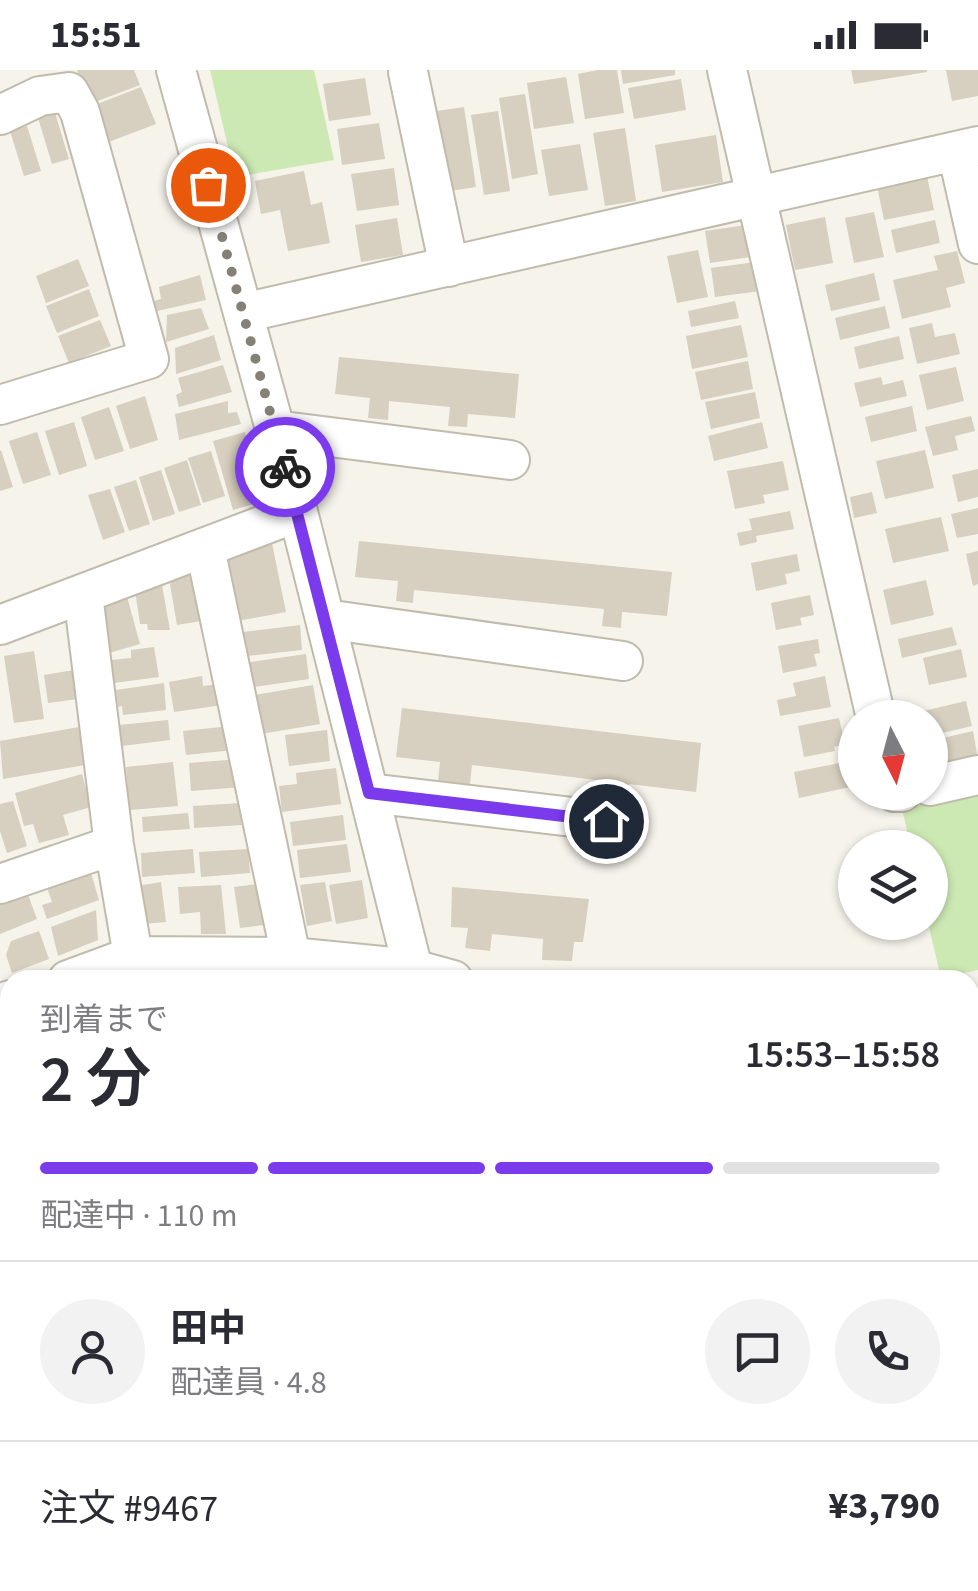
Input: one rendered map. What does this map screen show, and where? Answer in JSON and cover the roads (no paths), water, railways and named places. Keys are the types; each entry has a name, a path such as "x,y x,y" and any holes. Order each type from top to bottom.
{"street":[{"path":"176,70 298,512 413,969"},
{"path":"727,70 872,700"},
{"path":"408,72 449,267"},
{"path":"0,115 65,81 80,112 149,359 0,405"},
{"path":"243,313 968,149 978,244"},
{"path":"275,430 510,460"},
{"path":"0,625 298,512"},
{"path":"205,548 291,957"},
{"path":"83,594 114,844 133,956"},
{"path":"325,620 623,661"},
{"path":"948,782 978,775"},
{"path":"369,793 606,821"},
{"path":"0,884 114,844"},
{"path":"98,970 133,956 291,957 417,970"}]}
